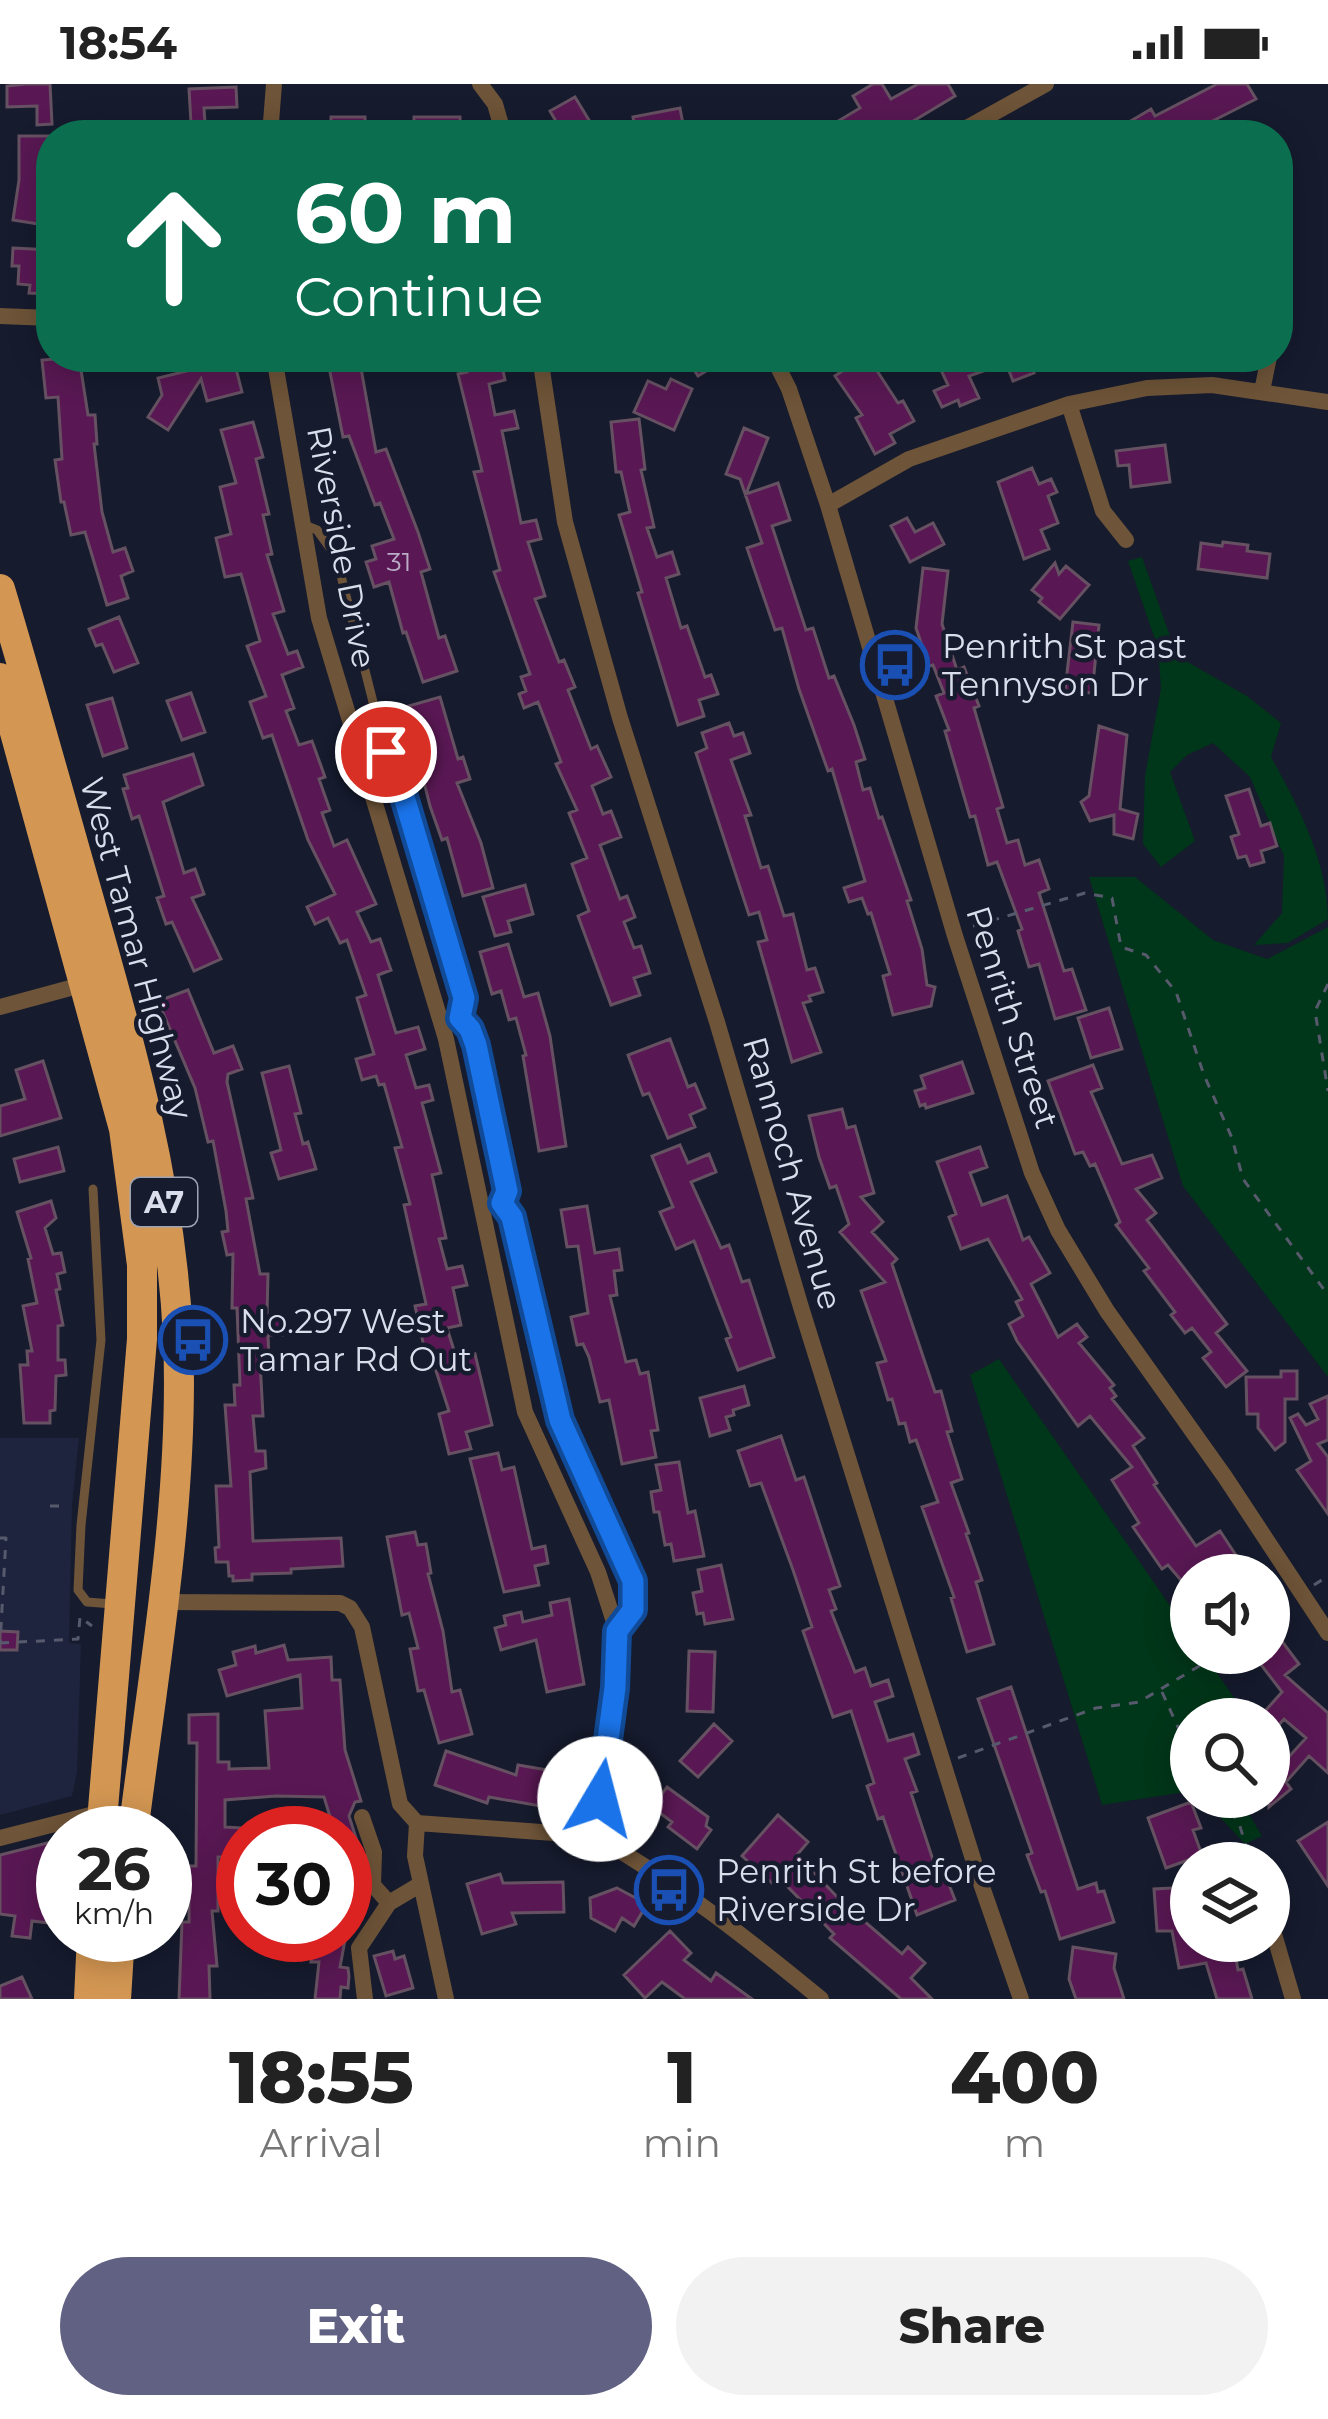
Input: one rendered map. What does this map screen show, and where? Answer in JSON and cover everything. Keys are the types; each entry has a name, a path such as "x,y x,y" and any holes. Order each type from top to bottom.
{"highway":[{"name":"West Tamar Highway","path":"0,589 137,1071 167,1217 178,1397 162,1602 136,1806"},
{"name":"West Tamar Highway","path":"0,679 11,758 85,984 124,1129 142,1265 142,1339 103,1806"},
{"path":"118,1603 162,1602"},
{"path":"89,1999 91,1962"},
{"path":"116,1999 118,1962"}],"street":[{"path":"271,120 274,84"},
{"path":"480,84 500,120"},
{"path":"981,120 1046,84"},
{"path":"0,316 36,317"},
{"name":"Riverside Drive","path":"277,372 319,618 364,738 451,1021 482,1208 525,1412 598,1572 617,1631 615,1688 595,1836"},
{"name":"Rannoch Avenue","path":"548,372 566,522 620,718 978,1876 1021,1999"},
{"name":"Penrith Street","path":"780,372 829,505 954,932 1032,1173 1058,1230 1107,1312 1328,1633"},
{"path":"1262,392 1266,372"},
{"path":"829,505 909,459 1069,404 1147,388 1212,385 1328,402"},
{"path":"1069,404 1103,511 1126,540"},
{"path":"0,1007 85,984"},
{"path":"162,1602 320,1600 350,1608 365,1639 400,1804 417,1823 595,1836 721,1916 821,1999"},
{"path":"417,1823 415,1856 446,1999"},
{"path":"0,1838 36,1832"},
{"path":"372,1846 374,1885 389,1903"},
{"path":"365,1999 359,1948 389,1903 421,1884"},
{"path":"1282,1962 1293,1999"}],"lane":[{"path":"302,524 317,530 336,556 376,716 364,738 396,770 437,904 464,998 451,1021 470,1029 476,1045 507,1191 502,1203"},
{"path":"93,1189 101,1340 81,1525 81,1597 97,1605 118,1603"},
{"path":"482,1208 502,1203"},
{"path":"502,1203 512,1217 560,1420 633,1581 633,1610 617,1631"}],"path":[{"path":"954,932 1084,893 1112,898 1121,947 1146,955 1176,992 1243,1179 1328,1295"},
{"path":"1328,983 1315,1010 1328,1091"},
{"path":"50,1506 76,1507"},
{"path":"0,1538 7,1538 0,1643 78,1639 80,1617 92,1626"},
{"path":"1290,1602 1302,1593"},
{"path":"946,1763 1096,1708 1139,1702 1187,1674"},
{"path":"1161,1690 1170,1710"}],"shaded area":[{"path":"0,1438 79,1438 72,1505 69,1643 81,1644 72,1796 0,1815"}],"green space":[{"path":"1142,557 1177,656 1247,696 1281,723 1271,757 1317,856 1328,919 1288,943 1254,945 1282,913 1284,856 1250,777 1213,743 1187,755 1170,772 1195,841 1161,867 1143,844 1145,776 1161,688 1158,648 1128,561"},
{"path":"1089,877 1135,877 1213,940 1267,959 1328,927 1328,1377 1183,1186"},
{"path":"999,1359 1170,1606 1170,1674 1218,1674 1234,1698 1170,1698 1170,1794 1102,1805 970,1375"},
{"path":"1221,1818 1251,1818 1262,1836 1243,1842"}],"building":[{"path":"50,84 52,120 37,120 37,106 7,107 7,86"},
{"path":"873,84 882,84 891,99 918,84 948,84 955,96 915,120 840,120 860,108 853,96"},
{"path":"1217,84 1247,84 1256,99 1215,120 1132,120 1151,109 1155,116"},
{"path":"236,87 237,107 204,108 205,120 191,120 189,89"},
{"path":"575,97 589,120 555,120 550,111"},
{"path":"680,108 682,120 634,120"},
{"path":"331,117 365,117 365,120"},
{"path":"414,117 460,117 460,120"},
{"path":"19,136 36,136 36,224 13,220"},
{"path":"13,248 36,249 36,293 29,293 30,285 18,284 19,266 12,266"},
{"path":"43,372 81,372 88,415 95,415 102,512 113,552 125,548 133,571 121,576 128,598 107,605 85,532 71,535 55,460 62,459 58,397 46,398"},
{"path":"182,372 237,372 242,392 207,401 201,379 168,430 148,417 162,395 158,378"},
{"path":"330,372 362,372 376,452 386,449 418,532 430,569 421,572 439,638 445,636 457,671 423,682 389,582 374,587 366,562 376,559 372,546 394,539 380,503 375,505 349,436 343,437"},
{"path":"503,372 505,380 489,384 495,415 514,411 518,428 502,431 521,523 536,520 541,539 528,542 545,596 535,599 559,662 564,660 575,687 568,690 591,749 597,746 611,777 592,786 603,814 611,811 621,837 600,845 620,899 627,896 635,917 624,922 634,948 641,946 650,973 634,978 640,995 611,1005 578,916 589,911 572,864 587,858 569,813 577,810 556,764 561,762 538,702 524,708 519,694 526,691 521,677 530,674 494,572 500,570 474,472 482,471 458,374"},
{"path":"878,372 914,421 890,434 895,443 875,454 856,418 862,415 835,376"},
{"path":"942,372 980,372 969,376 979,398 960,406 958,400 942,407 934,391 948,385"},
{"path":"1010,372 1034,372 1034,373 1013,381"},
{"path":"671,379 692,389 674,430 634,412 648,381 666,389"},
{"path":"639,419 645,469 641,470 654,527 647,528 657,557 672,552 679,574 666,578 681,628 687,626 705,677 711,675 718,694 699,700 704,716 678,725 619,515 630,512 621,472 616,472 611,422"},
{"path":"253,422 263,457 256,459 269,514 263,515 272,554 267,555 284,611 273,614 288,654 297,651 303,667 282,675 294,708 286,711 299,745 312,741 325,777 319,779 330,810 322,813 334,846 347,840 376,904 357,912 371,942 380,939 391,970 378,975 396,1033 418,1027 425,1049 406,1055 416,1088 429,1085 433,1100 422,1103 441,1173 432,1175 446,1238 439,1239 447,1269 462,1266 467,1285 453,1288 461,1325 447,1328 457,1360 475,1354 492,1425 466,1432 471,1449 449,1454 439,1414 449,1411 428,1346 424,1347 415,1306 426,1304 404,1205 410,1204 395,1148 402,1147 384,1084 379,1085 376,1076 362,1080 356,1059 374,1054 357,998 366,995 347,940 340,943 328,918 315,924 307,907 335,894 308,840 272,735 263,738 250,702 266,696 247,646 260,641 241,574 225,577 216,538 231,534 220,487 236,483 221,430"},
{"path":"744,428 768,438 746,494 778,483 790,520 772,526 806,630 813,628 829,678 834,676 854,725 865,759 856,762 863,790 870,788 882,817 911,900 907,901 927,985 935,987 931,1006 893,1015 883,976 890,974 871,913 862,898 849,902 844,888 865,881 832,769 828,771 782,628 775,630 747,548 762,543 740,479 726,474"},
{"path":"1165,445 1170,482 1131,487 1129,465 1118,466 1116,451"},
{"path":"1032,468 1039,484 1051,479 1057,492 1048,496 1058,523 1041,530 1049,549 1024,559 998,482"},
{"path":"907,518 915,532 933,523 944,544 910,562 891,526"},
{"path":"1223,542 1270,554 1267,578 1198,569 1201,543 1222,546"},
{"path":"1055,563 1059,574 1066,566 1089,585 1060,619 1032,590"},
{"path":"923,568 948,571 942,624 957,670 964,667 979,706 974,708 1003,807 997,809 1007,843 1018,840 1025,865 1039,860 1049,889 1039,893 1064,971 1072,969 1086,1010 1055,1019 1039,964 1029,967 1018,931 1022,929 997,862 988,865 975,816 970,817 936,696 944,693 916,628"},
{"path":"119,617 138,663 114,672 102,644 96,646 89,629"},
{"path":"1073,622 1099,625 1092,693 1065,690"},
{"path":"191,693 205,732 182,740 167,701"},
{"path":"440,697 458,759 463,757 470,779 457,783 493,888 463,896 447,838 442,840 430,806 405,707"},
{"path":"112,698 127,748 103,756 87,705"},
{"path":"729,723 734,736 743,733 750,753 731,760 751,815 745,816 761,868 768,866 784,916 793,914 807,970 815,968 823,992 803,1003 821,1052 792,1062 758,942 767,940 759,912 749,915 696,753 707,748 702,733"},
{"path":"1099,726 1127,735 1120,809 1138,814 1133,839 1114,834 1114,815 1090,821 1081,802 1089,796"},
{"path":"193,754 203,785 163,802 184,873 195,869 204,894 192,898 221,959 194,971 172,922 166,924 157,898 164,896 139,816 132,819 123,789 128,788 124,775"},
{"path":"1249,789 1261,826 1270,823 1277,846 1261,851 1264,862 1250,866 1246,856 1238,858 1231,837 1239,834 1226,796"},
{"path":"525,885 533,914 508,921 511,932 495,936 483,897"},
{"path":"508,944 524,997 538,993 550,1036 566,1146 539,1151 516,1018 509,1020 501,991 492,994 480,952"},
{"path":"188,990 214,1053 233,1046 242,1069 228,1074 227,1082 253,1198 246,1199 260,1274 268,1274 267,1315 281,1315 282,1335 268,1335 269,1361 260,1361 263,1416 253,1416 256,1451 265,1451 266,1468 250,1472 253,1541 341,1538 343,1566 252,1574 252,1580 233,1581 228,1562 216,1562 216,1486 231,1486 225,1405 235,1405 234,1385 240,1385 237,1308 232,1308 233,1254 227,1255 222,1232 228,1231 213,1141 208,1142 195,1088 158,1001"},
{"path":"1109,1008 1122,1049 1091,1058 1078,1018"},
{"path":"670,1039 688,1087 695,1084 705,1108 690,1115 695,1127 668,1138 649,1093 643,1095 628,1055"},
{"path":"43,1061 61,1118 0,1136 0,1106 25,1099 16,1070"},
{"path":"962,1062 973,1093 920,1106 915,1091 925,1088 921,1076"},
{"path":"1093,1065 1102,1088 1091,1092 1122,1164 1152,1155 1162,1178 1136,1189 1156,1213 1147,1220 1227,1324 1216,1333 1247,1371 1226,1387 1203,1358 1211,1352 1192,1328 1185,1333 1171,1315 1175,1312 1144,1271 1149,1268 1116,1225 1120,1222 1095,1164 1090,1166 1083,1152 1075,1154 1048,1081"},
{"path":"289,1066 301,1113 295,1114 316,1169 279,1179 271,1153 281,1150 262,1073"},
{"path":"842,1109 847,1128 855,1126 874,1193 861,1197 883,1222 872,1232 897,1259 892,1264 952,1431 947,1432 962,1479 951,1483 982,1580 976,1582 994,1644 967,1652 954,1597 922,1507 938,1502 916,1440 910,1442 905,1423 899,1424 892,1399 888,1400 877,1363 886,1361 861,1291 885,1282 840,1232 849,1224 836,1186 830,1188 809,1116"},
{"path":"680,1145 688,1163 709,1154 716,1172 691,1182 721,1248 729,1245 742,1282 749,1280 774,1357 738,1370 726,1339 731,1337 694,1241 676,1249 660,1212 673,1207 652,1156"},
{"path":"58,1147 64,1171 20,1182 14,1159"},
{"path":"980,1147 987,1167 970,1173 982,1205 1007,1196 1023,1240 1029,1237 1050,1273 1031,1284 1058,1337 1077,1324 1087,1337 1079,1343 1114,1385 1112,1399 1144,1438 1133,1446 1196,1546 1220,1531 1235,1554 1170,1554 1170,1567 1162,1569 1133,1527 1139,1523 1112,1480 1132,1467 1090,1416 1078,1426 1017,1341 1009,1324 1023,1316 1016,1302 1022,1299 988,1239 961,1249 949,1217 956,1214 937,1162"},
{"path":"51,1201 56,1218 45,1228 53,1254 61,1253 65,1272 57,1274 60,1289 56,1290 63,1325 58,1326 58,1360 65,1360 66,1375 56,1376 50,1423 24,1423 20,1365 28,1365 27,1351 32,1351 23,1306 37,1303 31,1258 17,1212"},
{"path":"587,1206 595,1253 619,1249 622,1270 614,1271 617,1295 610,1296 626,1362 636,1360 640,1374 648,1372 658,1430 651,1431 656,1457 622,1464 609,1400 600,1402 589,1357 583,1344 577,1345 571,1317 588,1313 578,1246 567,1247 561,1210"},
{"path":"1281,1371 1297,1371 1297,1399 1285,1399 1285,1442 1275,1450 1258,1428 1258,1414 1247,1414 1246,1377 1281,1377"},
{"path":"744,1386 749,1405 726,1417 730,1430 710,1436 700,1398"},
{"path":"1328,1396 1328,1440 1318,1444 1328,1457 1328,1514 1297,1470 1311,1461 1290,1418 1298,1414 1306,1425 1318,1419 1310,1404"},
{"path":"781,1436 796,1480 804,1477 840,1586 829,1590 836,1609 831,1611 855,1672 865,1668 871,1686 888,1680 893,1696 875,1702 888,1741 913,1734 919,1754 905,1759 917,1791 911,1793 935,1866 941,1864 955,1900 917,1915 883,1817 878,1819 867,1786 874,1783 851,1711 833,1717 803,1631 812,1627 793,1570 761,1483 750,1486 738,1451"},
{"path":"498,1453 502,1470 514,1467 532,1549 545,1546 548,1563 535,1566 539,1585 504,1592 470,1459"},
{"path":"679,1462 688,1513 695,1511 704,1556 674,1561 651,1492 661,1490 656,1465"},
{"path":"415,1532 418,1545 426,1544 452,1692 460,1690 472,1734 439,1743 424,1690 418,1691 410,1649 418,1648 409,1613 402,1615 387,1537"},
{"path":"721,1565 733,1619 705,1624 703,1613 697,1614 693,1593 702,1591 698,1570"},
{"path":"569,1599 584,1684 547,1692 536,1640 501,1650 495,1628 506,1625 504,1616 521,1612 523,1622 552,1615 550,1603"},
{"path":"0,1631 18,1632 17,1650 0,1650"},
{"path":"284,1645 288,1660 331,1657 332,1680 340,1680 345,1750 361,1801 353,1806 327,1806 324,1797 276,1796 225,1800 225,1806 216,1806 216,1911 212,1911 217,1966 209,1966 210,1999 179,1999 180,1962 192,1962 192,1866 196,1866 197,1743 189,1743 189,1715 218,1714 218,1762 229,1762 229,1769 269,1768 265,1711 302,1708 300,1675 227,1696 219,1670 236,1665 233,1652 255,1646 256,1653"},
{"path":"689,1651 715,1652 713,1712 687,1711"},
{"path":"1268,1674 1286,1674 1328,1713 1328,1773 1309,1756 1290,1777 1290,1756 1306,1738 1290,1724 1290,1698 1277,1698 1282,1692"},
{"path":"1011,1687 1078,1889 1096,1883 1098,1892 1104,1891 1114,1922 1060,1939 1027,1855 1032,1853 978,1699"},
{"path":"714,1724 732,1741 698,1777 680,1761"},
{"path":"446,1751 516,1775 518,1765 571,1774 567,1801 547,1797 546,1807 489,1797 487,1803 435,1785"},
{"path":"667,1787 708,1817 706,1826 711,1830 697,1849 668,1827 672,1822 652,1807"},
{"path":"1170,1810 1170,1818 1197,1818 1201,1828 1193,1830 1197,1842 1170,1842 1170,1867 1166,1868 1148,1818"},
{"path":"778,1815 808,1842 797,1855 842,1902 902,1954 908,1947 925,1963 911,1978 932,1999 901,1999 830,1938 834,1934 778,1877 772,1883 742,1856"},
{"path":"1328,1822 1328,1886 1298,1841"},
{"path":"36,1846 36,1921 32,1921 30,1938 12,1936 15,1916 0,1914 0,1855"},
{"path":"500,1874 503,1883 563,1882 564,1912 512,1913 516,1924 482,1934 467,1884"},
{"path":"617,1888 647,1904 634,1926 622,1918 615,1931 591,1918 590,1898"},
{"path":"1170,1888 1170,1931 1157,1931 1154,1889"},
{"path":"670,1931 691,1953 684,1960 711,1981 716,1973 752,1999 685,1999 662,1982 645,1998 624,1975"},
{"path":"1073,1947 1116,1954 1114,1968 1124,1999 1076,1999 1069,1979"},
{"path":"393,1951 395,1959 404,1956 413,1988 386,1996 374,1956"},
{"path":"319,1962 341,1962 340,1967 348,1968 348,1988 341,1987 340,1999 315,1999"},
{"path":"1178,1962 1237,1962 1252,1999 1217,1999 1206,1963 1179,1968"},
{"path":"22,1977 32,1999 0,1999 0,1986"}],"place":[{"name":"Penrith St past Tennyson Dr","path":"895,665"},
{"name":"No.297 West Tamar Rd Out","path":"193,1340"},
{"name":"Penrith St before Riverside Dr","path":"669,1890"}],"route":[{"path":"386,752 396,770 464,998 460,1018 476,1045 507,1191 502,1203 512,1217 560,1420 633,1581 633,1610 617,1631 615,1688 600,1799"}]}
